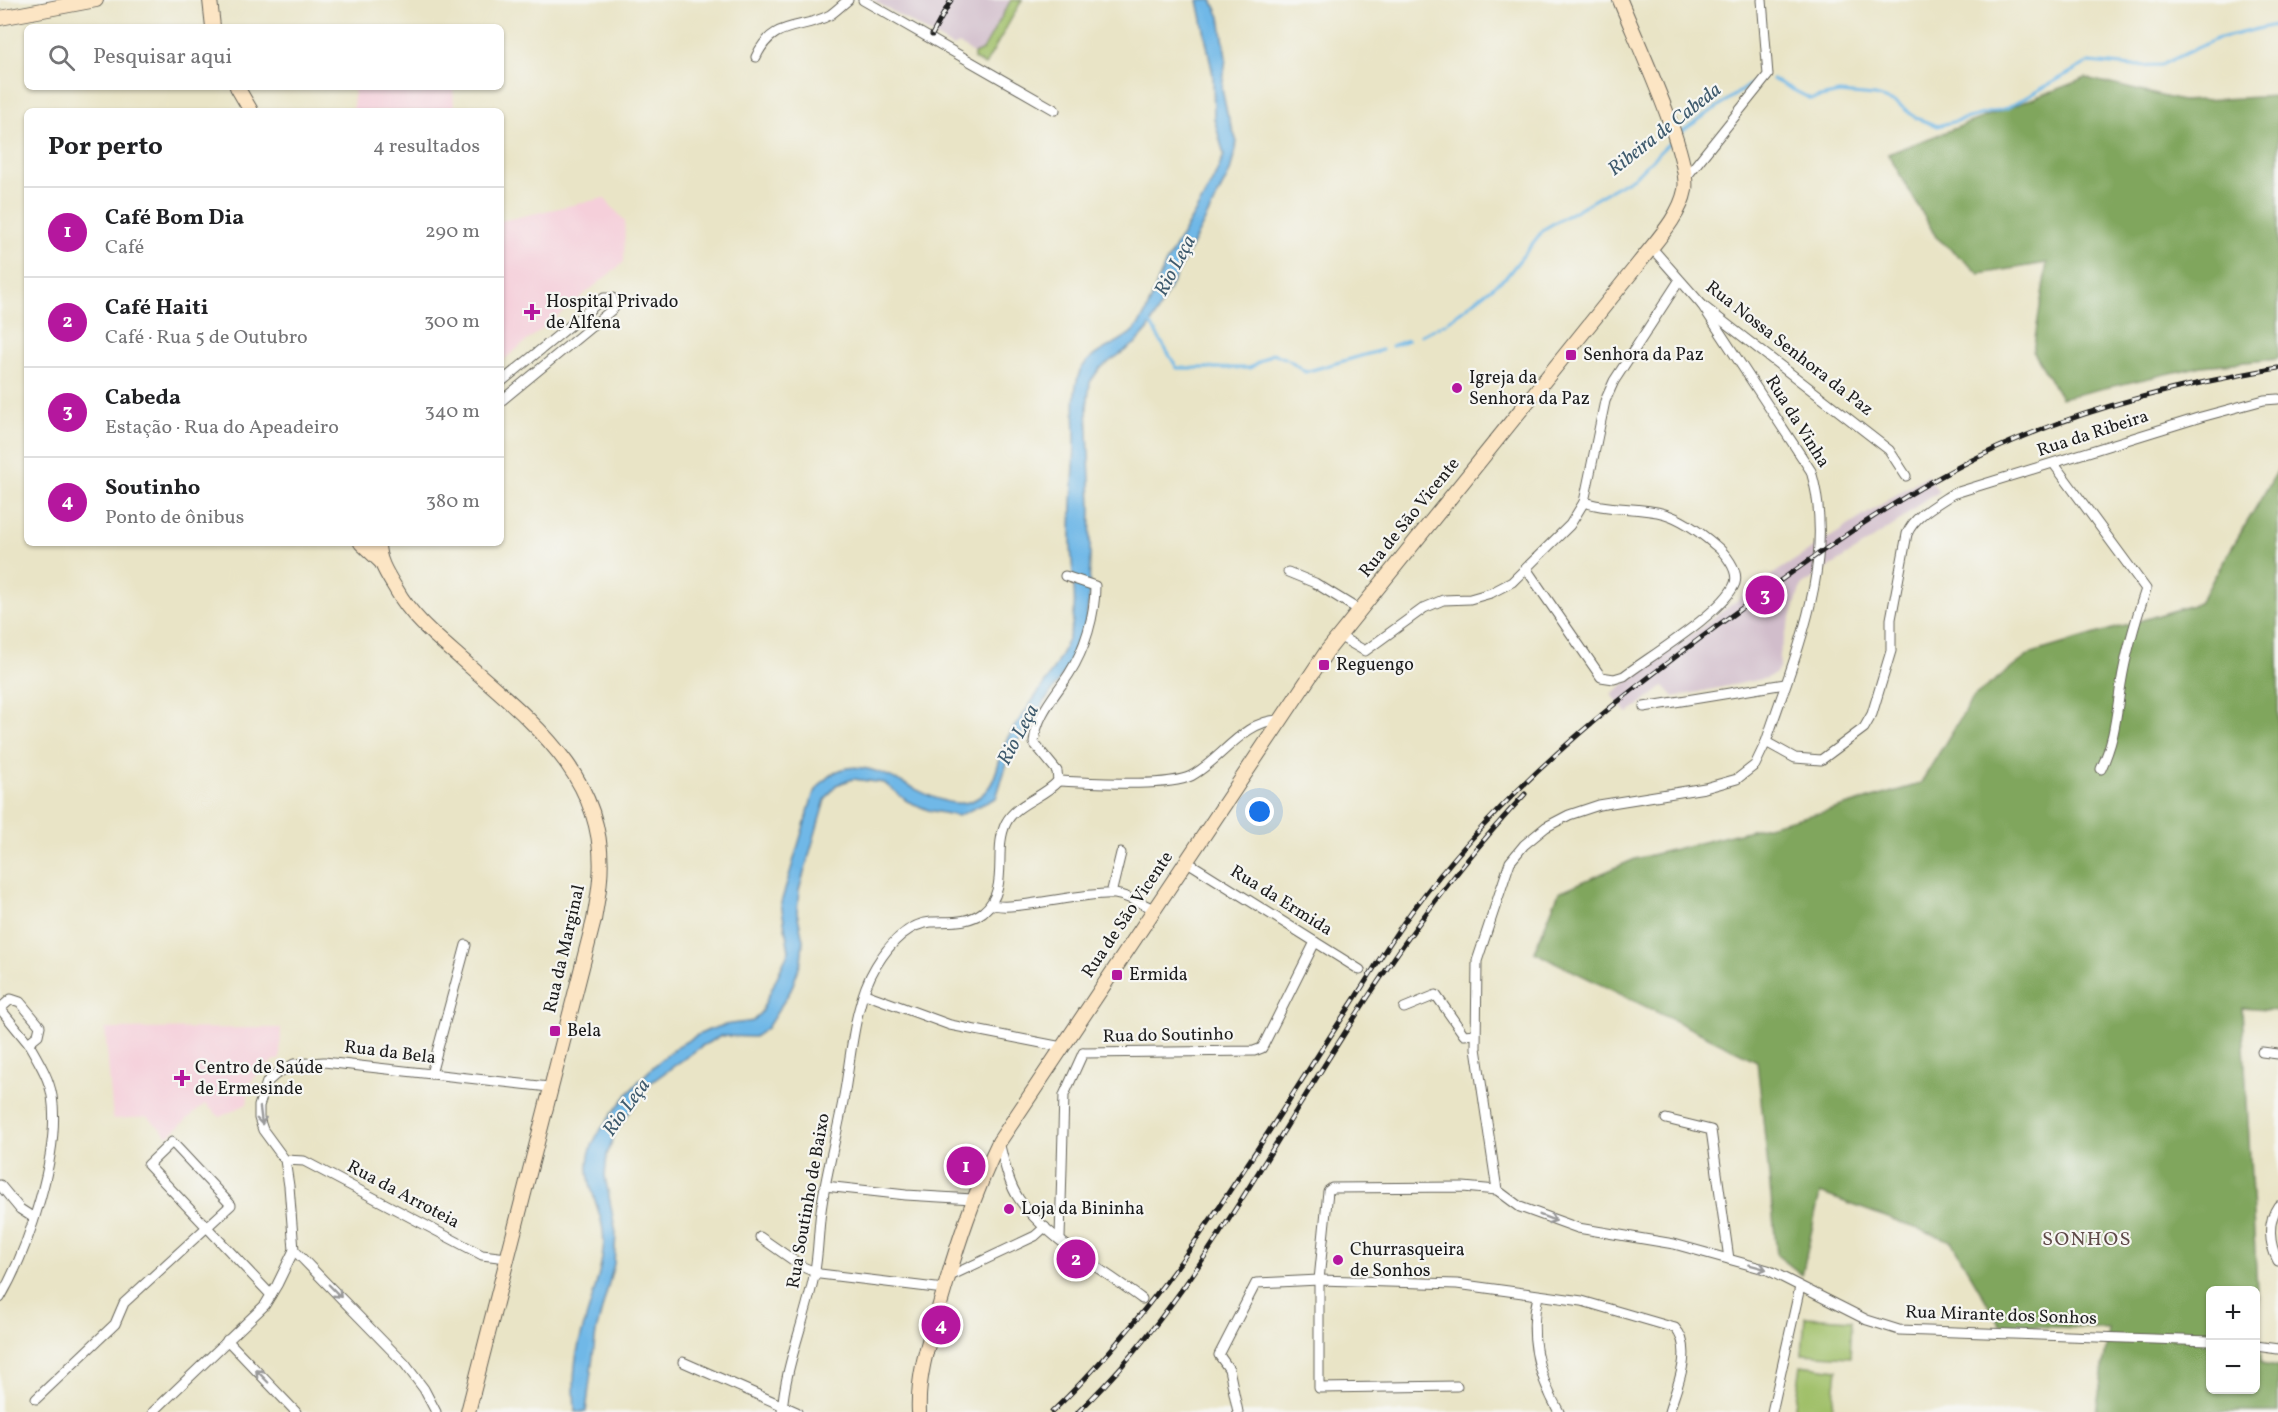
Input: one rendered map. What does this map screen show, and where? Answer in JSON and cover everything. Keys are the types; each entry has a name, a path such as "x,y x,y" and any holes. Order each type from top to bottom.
{"main road":[{"path":"0,18 96,0"},
{"path":"210,0 213,24"},
{"path":"1620,0 1677,142 1687,176"},
{"path":"239,90 249,108"},
{"name":"Rua de São Vicente","path":"919,1412 918,1393 924,1356 973,1199 999,1142 1279,720 1359,610 1651,248 1678,209 1687,176"},
{"name":"Rua da Marginal","path":"364,546 381,561 415,617 548,737 569,764 592,811 600,859 600,879 594,920 549,1088 468,1412"},
{"name":"Rua da Marginal","path":"378,546 381,561"},
{"name":"Rua da Marginal","path":"474,1412 477,1381"}],"street":[{"path":"756,57 770,36 783,28 829,15 848,0"},
{"path":"863,0 1055,110"},
{"path":"1687,176 1768,75 1762,0"},
{"name":"Rua Nossa Senhora da Paz","path":"1651,248 1702,305 1889,450 1906,476"},
{"path":"1339,636 1365,651 1424,608 1443,600 1470,599 1491,593 1512,582 1527,570 1570,525 1584,502 1605,401 1614,381 1679,281"},
{"path":"504,380 604,298 612,298 614,308 504,399"},
{"name":"Rua da Vinha","path":"1702,305 1811,471 1819,496 1820,536 1814,586 1766,742"},
{"path":"518,387 523,376 548,356 548,344"},
{"name":"Rua da Ribeira","path":"1766,742 1795,758 1821,760 1864,728 1872,714 1891,651 1891,619 1906,534 1922,514 1952,494 2201,417 2264,400 2278,399"},
{"path":"2054,464 2146,589 2121,684 2118,720 2110,749 2101,769"},
{"path":"1527,570 1601,677 1607,679 1624,676 1724,602 1736,582 1734,568 1720,549 1709,540 1667,514 1636,508 1594,506 1584,502"},
{"path":"1288,572 1315,583 1359,610"},
{"path":"1065,576 1095,586 1095,601 1079,655 1035,727 1034,743 1057,771 1058,781 1046,794 1020,808 1008,820 1001,840 997,892 991,904 1007,907 1063,897 1111,894 1124,896 1154,909"},
{"path":"1644,707 1785,684"},
{"path":"1058,781 1103,782 1184,778 1259,726 1279,720"},
{"path":"1457,1386 1319,1388 1319,1280 1328,1191 1332,1188 1463,1187 1497,1190 1475,1034 1478,961 1510,862 1524,845 1546,827 1599,805 1705,788 1737,779 1755,765 1766,742"},
{"path":"1111,894 1121,854"},
{"name":"Rua da Ermida","path":"1186,861 1360,970"},
{"name":"Rua Soutinho de Baixo","path":"782,1408 815,1272 825,1186 865,994 878,963 904,933 928,922 961,922 976,917 991,904"},
{"name":"Rua do Soutinho","path":"1060,1238 1064,1095 1083,1053 1254,1051 1262,1048 1316,942"},
{"path":"431,1074 466,945"},
{"path":"865,994 950,1024 1064,1045 1083,1053"},
{"path":"1404,1008 1436,995 1464,1035 1475,1034"},
{"path":"0,1298 17,1269 34,1218 44,1182 51,1128 52,1097 44,1071 28,1043 2,1011 3,1006 11,999 20,1002 40,1026 38,1035 28,1043"},
{"path":"2262,1052 2278,1054"},
{"name":"Rua da Bela","path":"285,1160 267,1136 259,1118 260,1106 267,1082 284,1069 306,1061 549,1088"},
{"path":"1666,1119 1712,1130 1729,1259"},
{"path":"36,1399 115,1324 124,1303 206,1229 231,1205 172,1142 148,1166 206,1229 271,1295"},
{"path":"999,1142 1009,1176 1019,1199 1045,1227 1142,1299"},
{"path":"153,1412 265,1305 271,1295 294,1250 285,1160"},
{"name":"Rua da Arroteia","path":"285,1160 304,1161 482,1255 507,1258"},
{"path":"0,1185 20,1209 34,1218"},
{"path":"825,1186 906,1195 973,1199"},
{"name":"Rua Mirante dos Sonhos","path":"1497,1190 1520,1207 1578,1228 1674,1244 1768,1270 1867,1320 1899,1330 2206,1341"},
{"path":"2278,1206 2270,1228 2271,1240 2278,1261"},
{"path":"760,1237 803,1267 815,1272 946,1283 1035,1236 1045,1227"},
{"path":"294,1250 405,1364 424,1389 436,1412"},
{"path":"1238,1412 1229,1369 1219,1355 1256,1283 1319,1280 1457,1284 1582,1301 1641,1316 1657,1324 1675,1328 1684,1343 1681,1370 1670,1412"},
{"path":"1772,1412 1800,1287"},
{"path":"1538,1296 1532,1321 1535,1349 1540,1370 1558,1412"},
{"path":"227,1340 296,1412"},
{"path":"2260,1347 2278,1349"},
{"path":"683,1362 782,1408 797,1412"}],"shaded area":[{"path":"873,0 1022,0 985,65 974,59 974,54 959,44 953,47"},
{"path":"354,90 453,90 454,108 353,108"},
{"name":"Hospital Privado de Alfena","path":"604,198 625,221 624,262 504,360 504,220"},
{"path":"1927,475 1939,492 1920,503 1900,521 1801,586 1779,654 1780,667 1775,674 1767,678 1674,697 1664,686 1628,714 1611,694 1767,578"},
{"name":"Centro de Saúde de Ermesinde","path":"281,1028 280,1059 273,1061 250,1082 247,1104 220,1117 205,1104 168,1136 148,1117 113,1119 105,1029"}],"green space":[{"path":"1011,0 1022,0 985,65 974,59 974,54 983,50"},
{"path":"2086,78 2182,101 2278,96 2278,359 2202,366 2061,398 2033,351 2047,263 1980,274 1936,237 1888,154"},
{"path":"2278,470 2278,1011 2242,1008 2257,1286 2206,1286 2206,1394 2260,1394 2260,1345 2261,1364 2278,1367 2278,1412 2096,1412 2109,1329 2000,1325 1951,1241 1820,1193 1802,1275 1777,1255 1757,1061 1534,952 1559,892 1635,859 1831,810 1920,784 1974,696 2032,653 2199,603"},
{"path":"1805,1317 1852,1320 1850,1357 1802,1354"},
{"path":"1801,1365 1837,1370 1832,1412 1794,1412"}],"water":[{"name":"Rio Leça","path":"1198,0 1212,0 1220,17 1226,58 1222,89 1237,142 1230,172 1148,330 1136,343 1100,368 1090,382 1087,407 1091,506 1089,600 1085,624 1075,657 1011,751 996,798 958,816 928,810 907,801 884,783 853,779 836,785 825,800 799,890 797,912 803,940 801,962 791,990 767,1028 754,1037 721,1036 702,1046 649,1084 615,1133 607,1155 605,1176 616,1233 614,1264 596,1332 586,1412 575,1412 574,1375 577,1353 598,1277 604,1239 589,1176 588,1166 592,1145 623,1100 661,1059 691,1038 708,1030 753,1021 761,1012 789,951 781,903 813,795 833,773 855,767 879,772 950,802 971,801 989,787 1008,737 1050,675 1064,649 1074,612 1071,529 1075,441 1074,401 1078,377 1081,369 1093,356 1125,337 1138,325 1148,309 1166,263 1204,197 1224,155 1214,118 1213,75"}],"waterway":[{"name":"Ribeira de Cabeda","path":"1772,79 1811,99 1839,93 1875,96 1897,103 1916,118 1937,126 2007,108 2089,62 2132,66 2161,65 2216,39 2278,24"},
{"name":"Ribeira de Cabeda","path":"1678,134 1758,79"},
{"name":"Ribeira de Cabeda","path":"1421,335 1446,323 1507,276 1544,229 1635,176 1671,141"},
{"name":"Ribeira de Cabeda","path":"1150,323 1177,368 1250,368 1273,353 1291,361 1305,372 1382,350"},
{"name":"Ribeira de Cabeda","path":"1392,346 1408,340"}],"railway":[{"path":"932,35 951,0"},
{"path":"1052,1412 1096,1367 1175,1270 1246,1167 1412,911 1451,862 1492,817 1578,735 1671,660 1799,567 1858,527 1949,472 2013,441 2078,416 2176,388 2278,368"},
{"path":"1078,1412 1112,1378 1172,1304 1226,1225 1378,982 1462,867 1525,794"}],"place":[{"name":"Hospital Privado de Alfena","path":"532,312"},
{"name":"Senhora da Paz","path":"1571,355"},
{"name":"Igreja da Senhora da Paz","path":"1457,388"},
{"name":"Cabeda","path":"1765,595"},
{"name":"Reguengo","path":"1324,665"},
{"name":"Ermida","path":"1117,975"},
{"name":"Bela","path":"555,1031"},
{"name":"Centro de Saúde de Ermesinde","path":"182,1078"},
{"name":"Café Bom Dia","path":"966,1166"},
{"name":"Loja da Bininha","path":"1009,1209"},
{"name":"Café Haiti","path":"1076,1259"},
{"name":"Churrasqueira de Sonhos","path":"1338,1260"},
{"name":"Soutinho","path":"941,1325"}],"district":[{"name":"SONHOS","path":"2087,1240"}]}
